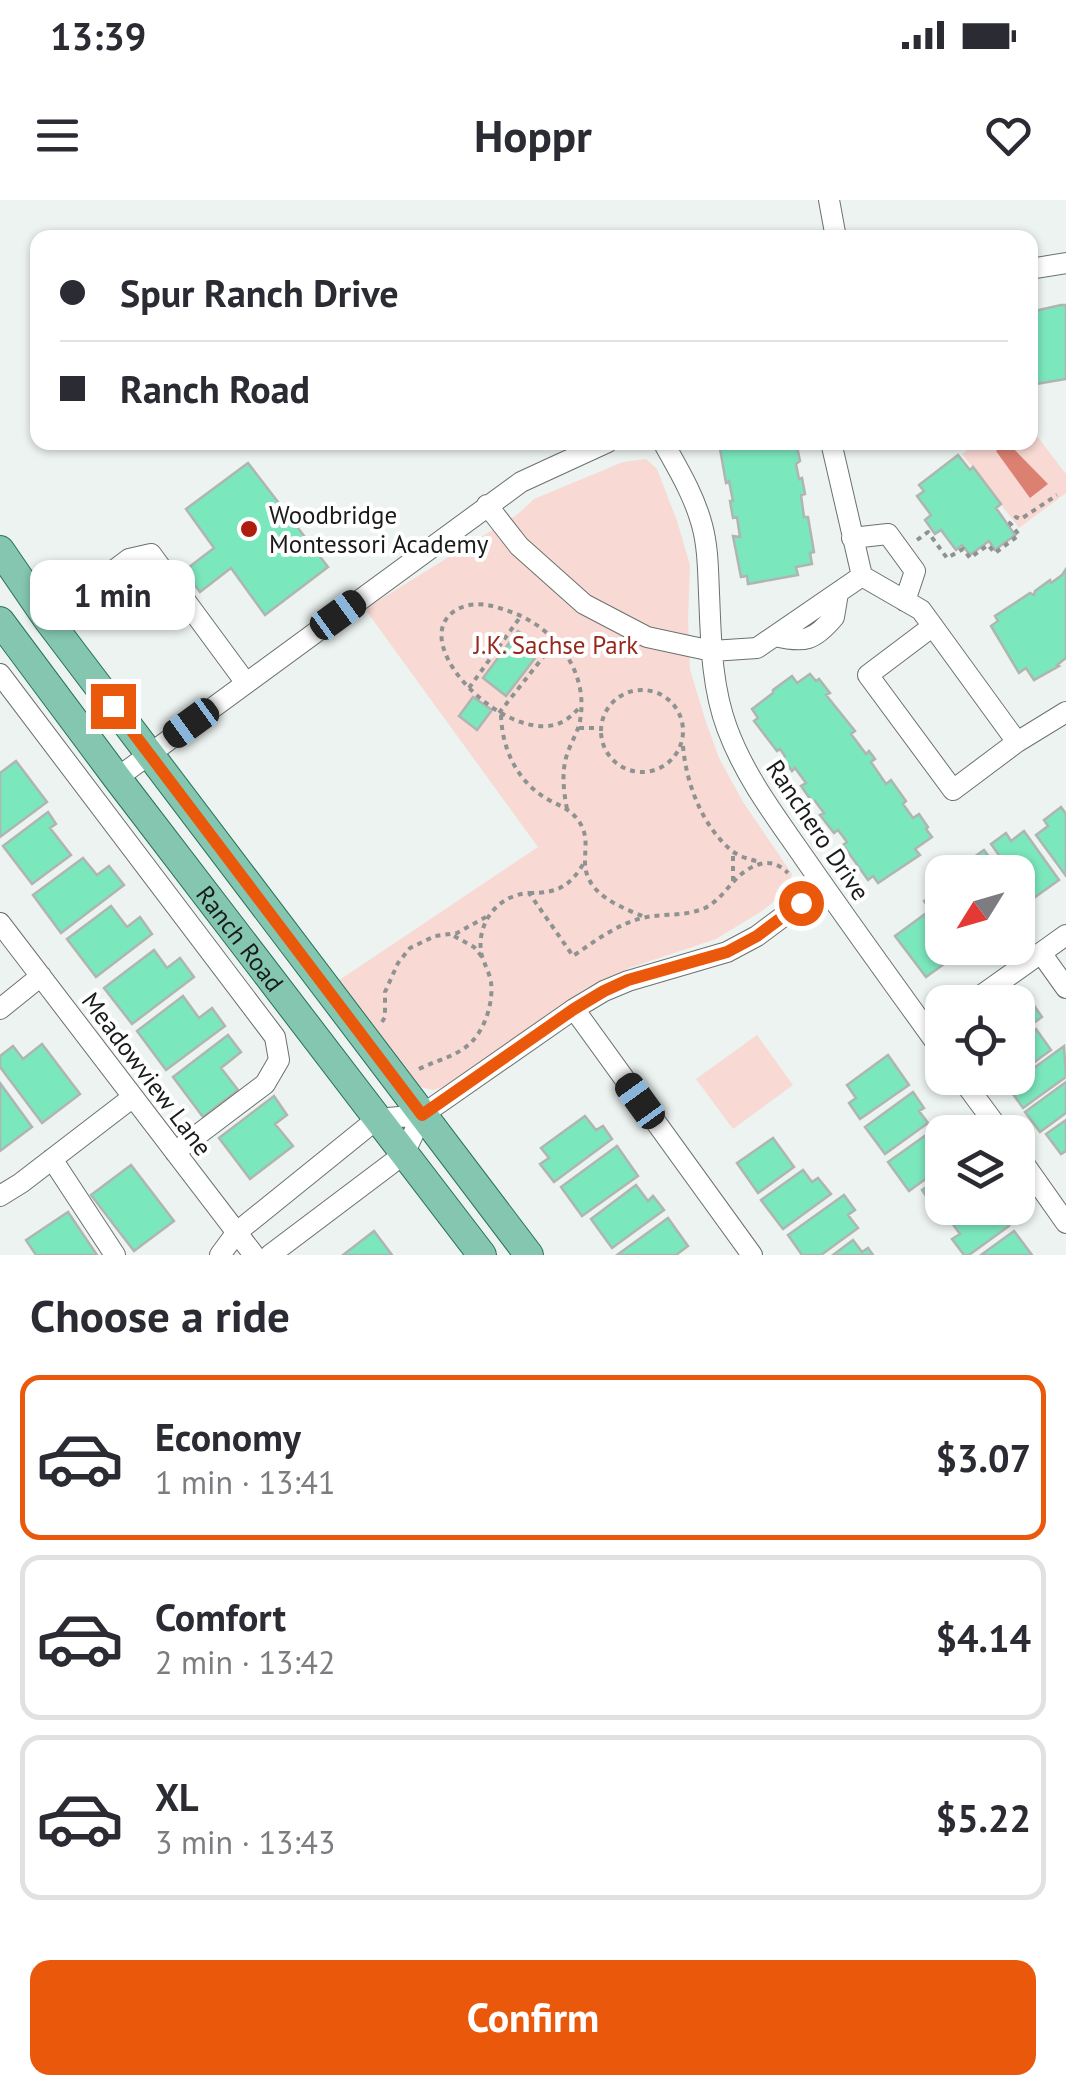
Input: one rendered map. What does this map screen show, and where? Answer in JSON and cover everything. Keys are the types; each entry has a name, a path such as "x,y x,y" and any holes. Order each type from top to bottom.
{"main road":[{"name":"Ranch Road","path":"0,550 48,620 530,1255"},
{"name":"Ranch Road","path":"0,621 482,1255"}],"street":[{"path":"829,200 835,230"},
{"path":"1038,268 1066,263"},
{"path":"117,778 521,482 591,450"},
{"name":"Ranchero Drive","path":"667,450 702,526 708,557 718,700 742,762 824,886 925,1014"},
{"path":"833,450 862,576 921,610 1018,742"},
{"path":"488,505 519,546 584,604 647,637 712,651 757,648 862,576"},
{"path":"852,538 888,534 915,571 905,601"},
{"path":"48,620 129,559 150,554 246,682"},
{"path":"932,626 868,675 953,790 1066,712"},
{"path":"0,674 275,1037 279,1060 265,1084 176,1152"},
{"path":"220,1255 237,1232 377,1120 422,1115 574,1009 628,980 727,952 757,936 824,886"},
{"name":"Meadowview Lane","path":"0,923 254,1255"},
{"path":"996,985 1066,935"},
{"path":"1041,953 1066,988"},
{"path":"0,1009 41,976"},
{"path":"574,1009 752,1255"},
{"path":"0,1196 133,1097"},
{"path":"270,1255 404,1154 422,1115"},
{"path":"52,1159 115,1255"},
{"path":"1035,1180 1066,1223"}],"path":[{"path":"900,551 928,532 947,558 963,549 970,558 988,545 995,553 1019,535 1010,523 1016,517 1021,520 1057,494"},
{"path":"567,809 563,769 579,728 582,706 576,670 556,641 522,616 484,604 463,606 446,618 444,648 455,672 500,714 525,724 556,724 582,706"},
{"path":"469,688 522,616"},
{"path":"556,641 500,714 504,739 516,770 536,791 567,809 584,831 589,879 602,895 645,918"},
{"path":"682,742 665,767 629,770 606,752 601,728 603,715 612,703 644,688 669,700 681,716 687,776 699,808 733,852 781,866 791,877"},
{"path":"579,728 601,728"},
{"path":"732,880 733,852"},
{"path":"414,1072 452,1057 478,1034 491,1003 491,982 482,956 484,922 490,914 508,898 550,892 570,883 585,862"},
{"path":"528,893 573,956 615,928 709,906 732,880 766,863"},
{"path":"448,936 490,914"},
{"path":"378,1025 385,1017 385,992 410,948 436,936 458,937 482,956"}],"green space":[{"path":"1038,437 1066,474 1066,493 1019,528 962,454 967,450 1038,450"},
{"name":"J.K. Sachse Park","path":"646,459 657,469 690,565 690,670 706,722 719,758 743,802 792,874 788,890 716,939 629,968 586,988 443,1087 433,1090 417,1086 338,981 538,847 365,609 518,514 534,499 623,462"},
{"path":"757,1035 793,1085 733,1129 696,1079"}],"shaded area":[{"path":"1015,450 1048,484 1030,498 996,451"}],"building":[{"path":"1066,305 1066,379 1038,384 1038,310"},
{"path":"720,450 798,450 800,461 796,464 805,494 801,495 804,517 808,517 814,552 810,553 812,564 796,567 798,575 748,584 747,576 741,577 733,536 740,537 737,517 733,518 729,481 726,483"},
{"path":"958,455 970,470 973,467 1001,504 996,508 1015,535 995,550 989,541 970,555 962,545 956,550 941,530 935,534 925,520 931,515 917,496 924,491 919,485"},
{"name":"Woodbridge Montessori Academy","path":"248,463 328,567 265,615 231,568 200,592 184,571 214,548 186,509"},
{"path":"1066,569 1066,658 1034,680 1026,668 1019,673 991,626 998,621 995,616 1030,593 1034,595"},
{"path":"518,631 542,649 506,696 483,678"},
{"path":"810,674 830,693 826,695 855,731 851,734 866,754 869,751 875,759 871,762 886,784 891,780 913,818 919,814 932,837 915,849 920,855 878,883 873,876 868,880 843,845 847,842 838,830 834,833 820,815 824,813 801,786 806,783 795,768 792,771 780,749 777,751 754,721 758,718 752,709 773,690 792,676 797,683"},
{"path":"473,697 492,710 477,730 459,716"},
{"path":"16,761 47,802 0,837 0,773"},
{"path":"1061,807 1066,814 1066,876 1036,835 1048,826 1044,820"},
{"path":"48,812 56,824 50,828 71,855 32,884 3,846"},
{"path":"1024,831 1059,880 1035,897 1035,855 999,855 991,844 1006,833 1011,841"},
{"path":"83,858 97,875 109,866 124,885 61,933 33,895"},
{"path":"111,906 127,927 140,917 152,934 96,977 67,939"},
{"path":"925,914 925,965 943,965 926,977 895,936"},
{"path":"154,950 167,968 180,958 194,977 132,1024 104,988"},
{"path":"183,996 199,1018 212,1008 225,1026 166,1070 137,1031"},
{"path":"1035,1030 1051,1050 1035,1062"},
{"path":"228,1035 241,1052 221,1068 238,1090 203,1117 173,1077"},
{"path":"42,1044 80,1094 42,1123 0,1067 0,1056 13,1046 23,1059"},
{"path":"1064,1046 1066,1077 1023,1108 1014,1095 1035,1095 1035,1067"},
{"path":"888,1055 909,1085 860,1119 849,1103 856,1098 847,1085"},
{"path":"1066,1082 1066,1113 1040,1132 1035,1115 1025,1112"},
{"path":"0,1083 32,1127 0,1151"},
{"path":"913,1092 924,1108 919,1111 925,1125 885,1154 865,1127"},
{"path":"274,1096 287,1115 275,1124 293,1146 250,1179 219,1138"},
{"path":"585,1116 596,1130 603,1126 612,1139 554,1182 540,1164 549,1158 541,1148"},
{"path":"1066,1120 1066,1151 1061,1154 1046,1134"},
{"path":"925,1136 925,1179 909,1191 888,1162"},
{"path":"773,1138 794,1167 758,1193 737,1163"},
{"path":"617,1146 638,1176 582,1216 561,1187"},
{"path":"131,1165 174,1221 134,1251 91,1195"},
{"path":"803,1170 812,1182 818,1178 831,1194 783,1229 761,1200"},
{"path":"636,1185 648,1201 653,1196 664,1210 612,1248 591,1219"},
{"path":"844,1195 855,1210 848,1215 858,1228 821,1255 802,1255 788,1235"},
{"path":"68,1212 97,1255 36,1255 26,1240"},
{"path":"668,1218 688,1246 676,1255 617,1255"},
{"path":"953,1225 1009,1226 969,1255 964,1255 952,1239 960,1234"},
{"path":"374,1231 392,1255 343,1255"},
{"path":"1014,1231 1032,1255 981,1255"},
{"path":"853,1240 862,1252 868,1248 873,1255 833,1255"}],"place":[{"name":"Woodbridge Montessori Academy","path":"249,529"}],"route":[{"path":"113,706 422,1115 604,991 628,980 727,952 757,936 801,903"}]}
